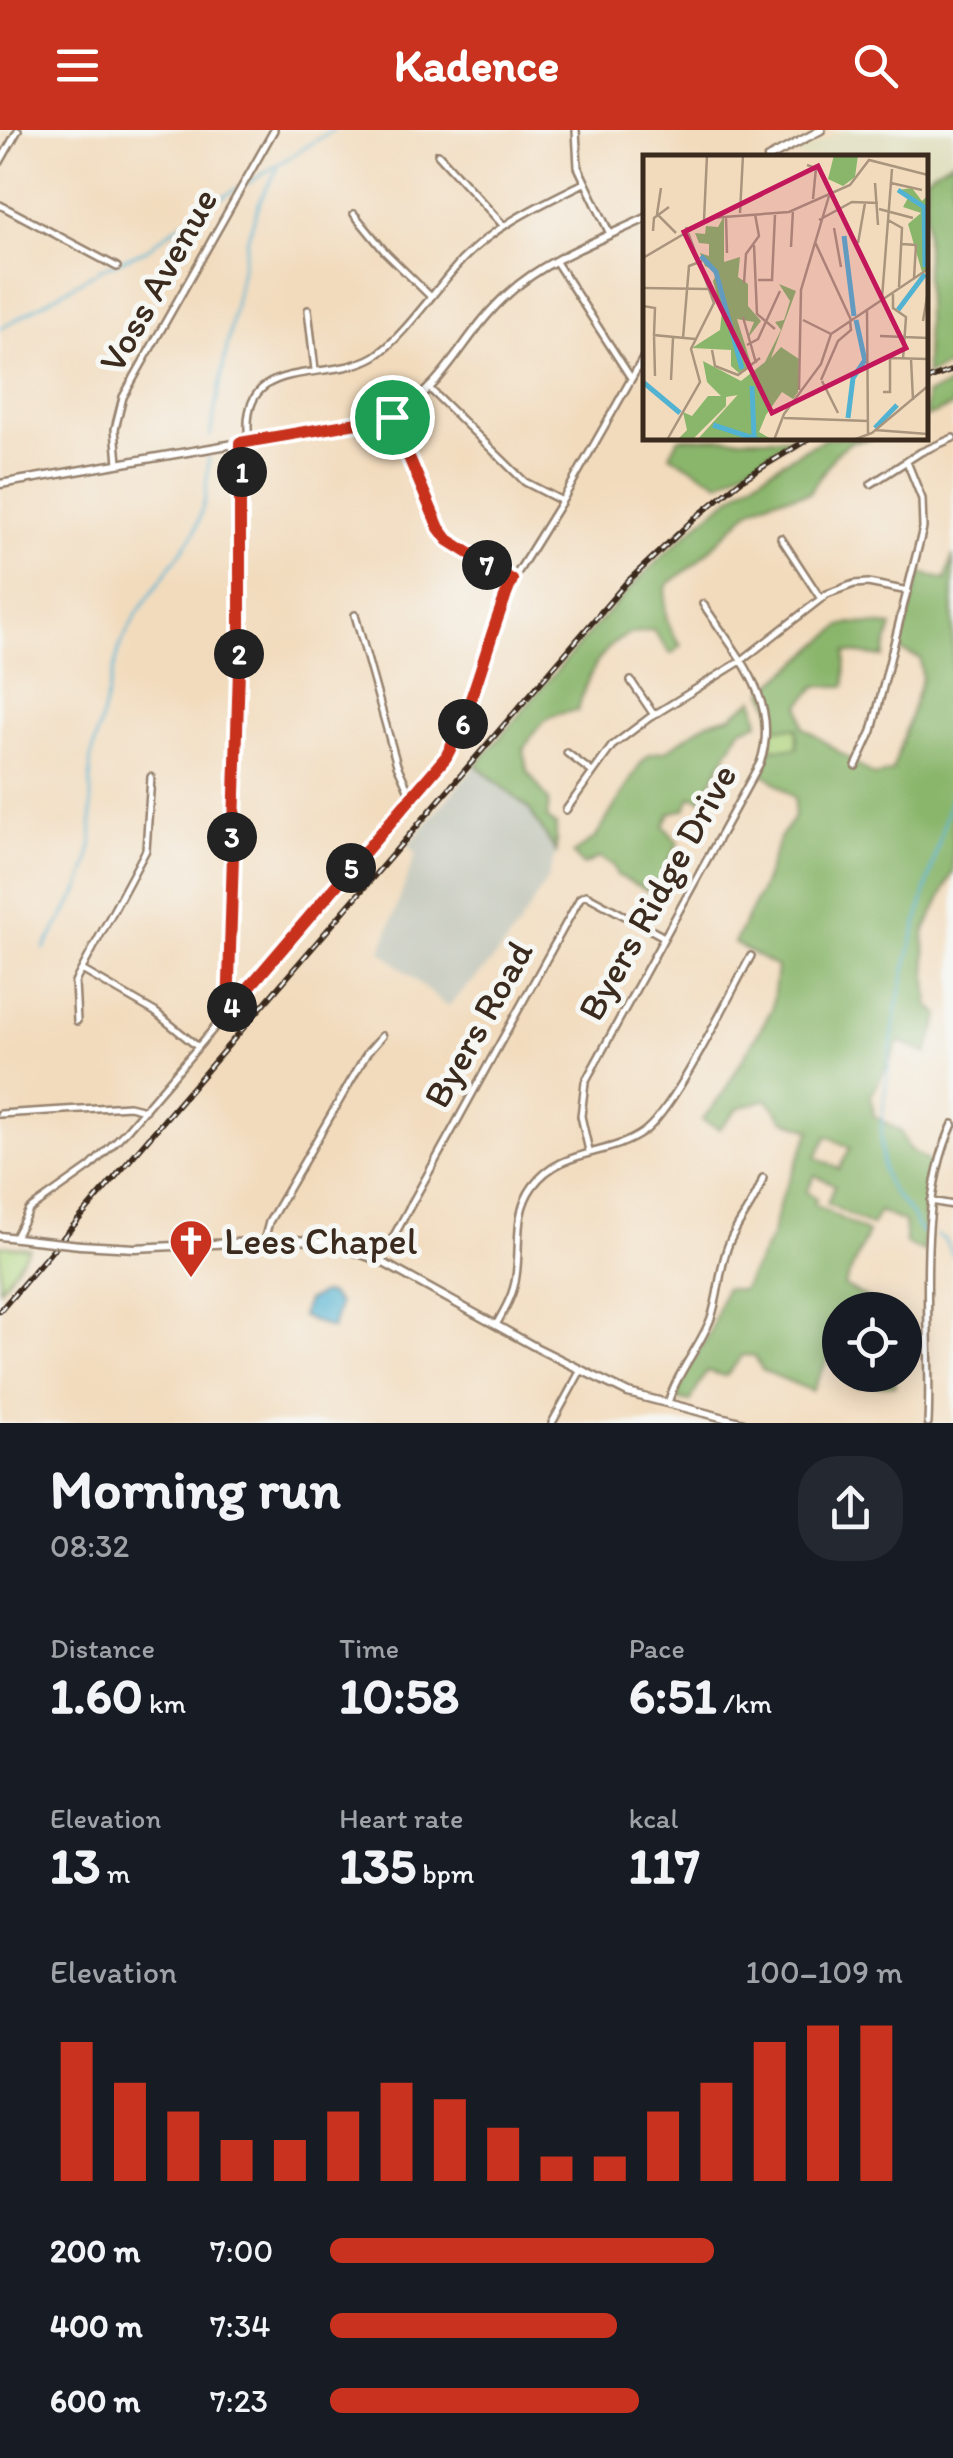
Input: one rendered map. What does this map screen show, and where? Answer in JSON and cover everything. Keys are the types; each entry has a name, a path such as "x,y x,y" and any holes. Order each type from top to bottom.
{"main road":[{"path":"774,155 821,130"},
{"path":"0,484 392,417 430,390 508,293 556,262 643,219"},
{"path":"0,1236 135,1248 329,1242 380,1261 628,1393 744,1423"}],"street":[{"path":"0,162 18,130"},
{"name":"Voss Avenue","path":"118,463 115,430 123,397 274,130"},
{"path":"576,130 576,154 584,183 610,235"},
{"path":"438,154 503,224"},
{"path":"228,1012 244,442 254,399 277,378 345,367 373,358 482,241 503,224 584,183"},
{"path":"0,205 117,267"},
{"path":"354,214 386,254 429,295"},
{"path":"556,262 631,378"},
{"path":"308,310 315,370"},
{"path":"15,1238 29,1210 106,1154 446,757 460,731 512,580 643,358"},
{"path":"430,390 525,482 562,501"},
{"path":"392,417 439,528 448,540 512,580"},
{"path":"871,484 921,452 953,438"},
{"path":"856,766 872,731 924,528 919,487 907,462"},
{"path":"782,538 821,599"},
{"path":"566,810 612,746 654,714 741,662 821,599 854,584 908,591"},
{"name":"Byers Ridge Drive","path":"589,1151 581,1116 585,1082 760,762 766,743 762,697 703,604"},
{"path":"355,615 397,765 412,798"},
{"path":"631,681 654,714"},
{"path":"567,753 592,772"},
{"path":"78,1022 75,982 146,850 151,777"},
{"name":"Byers Road","path":"380,1261 580,898 586,895 598,899 664,937"},
{"path":"496,1325 514,1288 518,1224 532,1188 559,1163 632,1140 660,1118 751,956"},
{"path":"82,970 156,1012 198,1047"},
{"path":"264,1242 269,1222 367,1053 382,1036"},
{"path":"0,1114 128,1106 144,1110"},
{"path":"928,1423 931,1200 943,1146 953,1124"},
{"path":"668,1406 673,1386 711,1317 722,1261 731,1238 757,1198 763,1178"},
{"path":"931,1200 953,1205"},
{"path":"552,1423 581,1370"}],"shaded area":[{"path":"844,130 953,130 953,160 928,175 928,155 797,154"},
{"path":"476,765 529,809 556,852 548,878 517,929 489,965 447,1007 381,951 416,853 408,845"}],"green space":[{"path":"953,160 953,364 928,374 928,175"},
{"path":"953,384 953,406 928,416 928,393"},
{"path":"678,440 790,440 720,483 670,455"},
{"path":"823,440 863,440 851,442 836,453 809,493 772,499 751,509 696,563 667,585 666,617 681,646 671,654 653,630 630,634 618,641 594,667 578,711 551,717 533,734 523,751 528,772 549,801 547,818 556,825 556,852 529,809 476,765 636,583 725,502 774,467"},
{"path":"953,555 953,872 924,933 929,1006 940,1015 927,1054 900,1041 871,1096 874,1116 900,1131 909,1149 932,1164 924,1206 924,1252 906,1244 904,1222 879,1211 871,1226 827,1203 835,1185 815,1175 806,1192 817,1198 814,1204 868,1233 844,1286 856,1292 822,1292 822,1371 812,1391 762,1370 755,1356 743,1355 726,1376 707,1371 690,1402 677,1399 680,1384 710,1332 725,1288 742,1290 771,1237 781,1198 811,1130 784,1120 767,1099 738,1108 719,1129 702,1120 722,1095 772,1009 777,967 734,943 762,888 780,838 794,817 795,798 762,772 771,749 797,748 797,728 772,728 771,708 764,691 841,626 892,626 883,657 846,652 845,686 816,686 800,705 803,727 874,776 892,772 922,679 920,658 899,650 920,573 946,580","holes":["827,1136 850,1148 839,1169 816,1158"]},
{"path":"754,699 759,723 741,729 701,800 692,796 685,809 670,813 664,826 678,843 652,893 617,875 613,865 599,858 583,865 573,854 596,837 650,754 666,751 708,722 731,716"},
{"path":"797,727 797,748 771,749 772,728"},
{"path":"0,1245 29,1248 0,1289"}],"water":[{"path":"322,1293 339,1304 332,1329 301,1316 307,1301"}],"waterway":[{"path":"245,185 333,130"},
{"path":"210,436 248,237 261,198 278,168"},
{"path":"0,329 101,269 144,251 202,208 238,188"},
{"path":"44,949 79,890 88,865 92,841 90,762 120,646 136,615 195,532 205,499 209,458"},
{"path":"923,1233 884,1174 882,1127 899,998 953,788"},
{"path":"936,1235 944,1239 953,1255"}],"railway":[{"path":"928,379 953,370"},
{"path":"0,1311 626,583 743,479 807,440"}],"place":[{"name":"Lees Chapel","path":"191,1279"}],"route":[{"path":"392,417 439,528 448,540 512,580 460,731 446,757 228,1012 240,638 240,443 392,417"}]}
